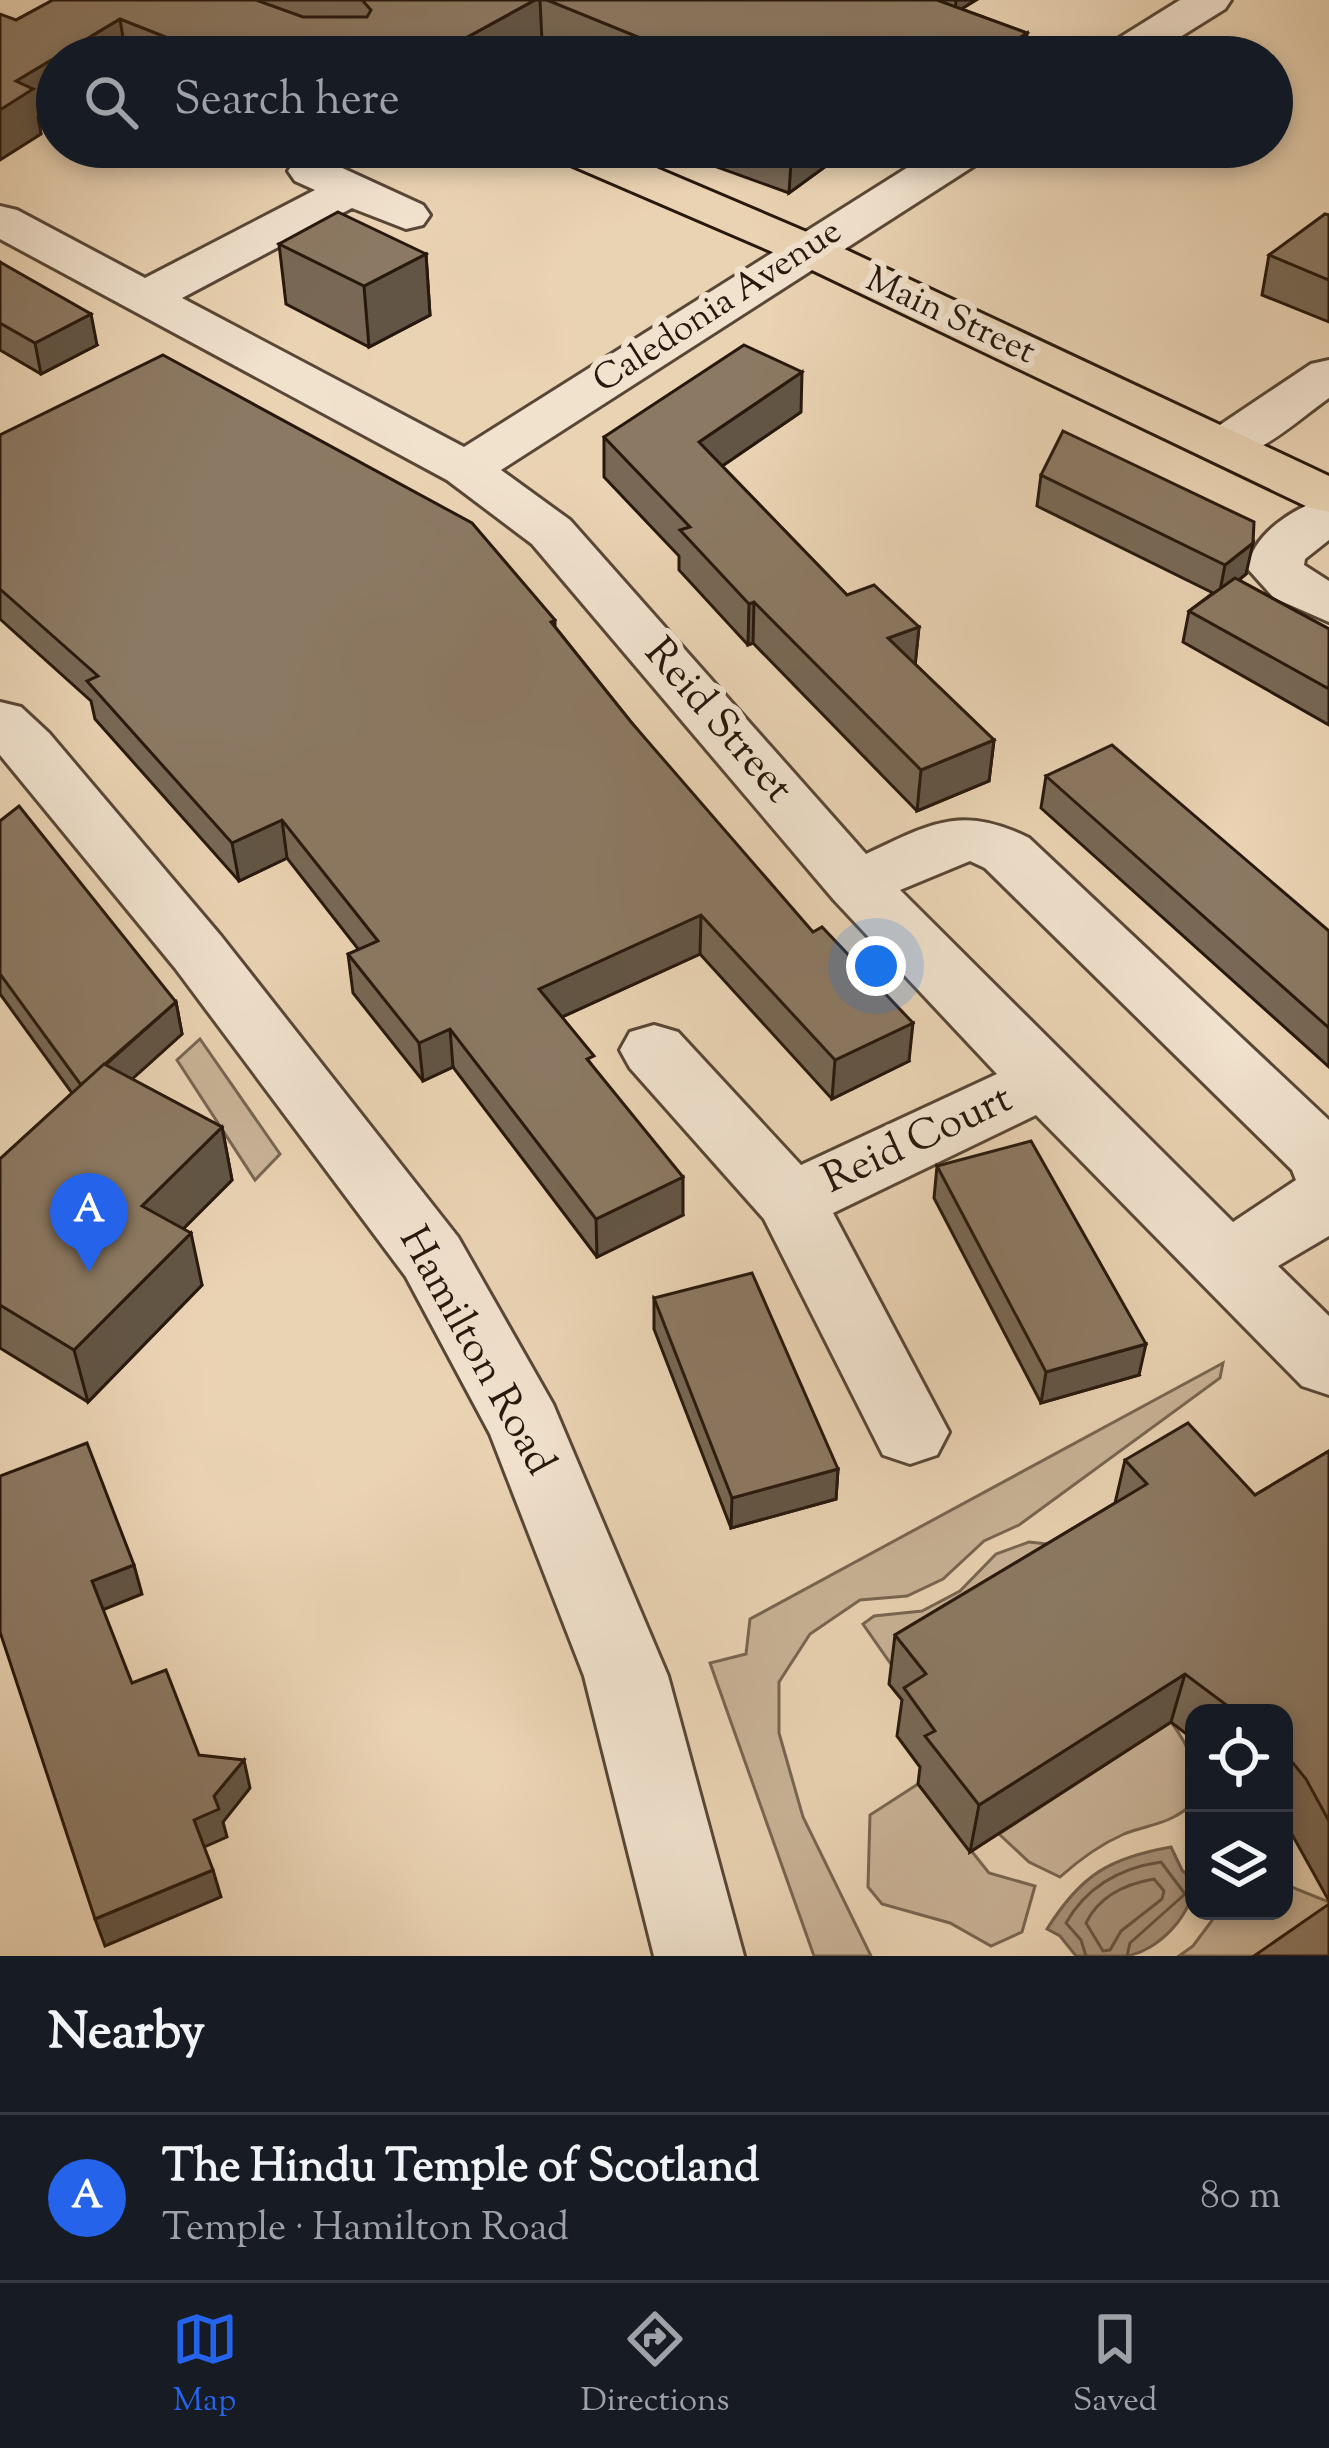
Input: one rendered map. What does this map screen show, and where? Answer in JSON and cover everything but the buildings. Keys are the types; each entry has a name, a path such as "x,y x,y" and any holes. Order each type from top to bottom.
{"main road":[{"name":"Main Street","path":"617,168 806,249 1329,496"}],"street":[{"path":"1152,36 1210,0"},
{"path":"304,168 406,214"},
{"name":"Caledonia Avenue","path":"466,469 938,168"},
{"path":"148,296 351,190"},
{"name":"Reid Street","path":"0,220 148,296 509,496 585,566 856,884 1045,1081 1329,1364"},
{"path":"1224,446 1329,375"},
{"path":"1329,514 1277,553 1276,568 1294,586 1329,604"},
{"name":"Hamilton Road","path":"9,746 198,952 432,1257 526,1426 626,1676 699,1956"},
{"path":"856,884 950,841 979,838 1007,853 1322,1156 1329,1174"},
{"name":"Reid Court","path":"655,1050 791,1201 910,1432"},
{"name":"Reid Court","path":"791,1201 1045,1081"},
{"path":"1227,1261 1301,1218 1329,1193"}],"shaded area":[{"path":"200,1039 280,1154 255,1180 177,1060"},
{"path":"1223,1363 1220,1378 1019,1525 984,1541 943,1579 907,1596 860,1600 810,1634 779,1682 779,1733 803,1817 871,1956 814,1956 710,1663 746,1654 750,1619"},
{"path":"1029,1542 1067,1546 900,1677 863,1624 874,1616 922,1611 960,1591 996,1554"},
{"path":"1171,1722 1185,1743 1185,1810 1106,1843 1060,1877 1029,1862 999,1834"},
{"path":"918,1784 989,1873 1035,1886 1022,1932 991,1946 950,1923 882,1904 868,1887 870,1815"},
{"path":"1293,1888 1329,1902 1329,1936 1300,1956 1179,1956 1212,1920 1293,1920"}],"water":[{"path":"1171,1847 1185,1873 1185,1911 1162,1939 1138,1953 1076,1956 1060,1936 1047,1929 1085,1882 1130,1857"}],"place":[{"name":"The Hindu Temple of Scotland","path":"89,1272"}]}
